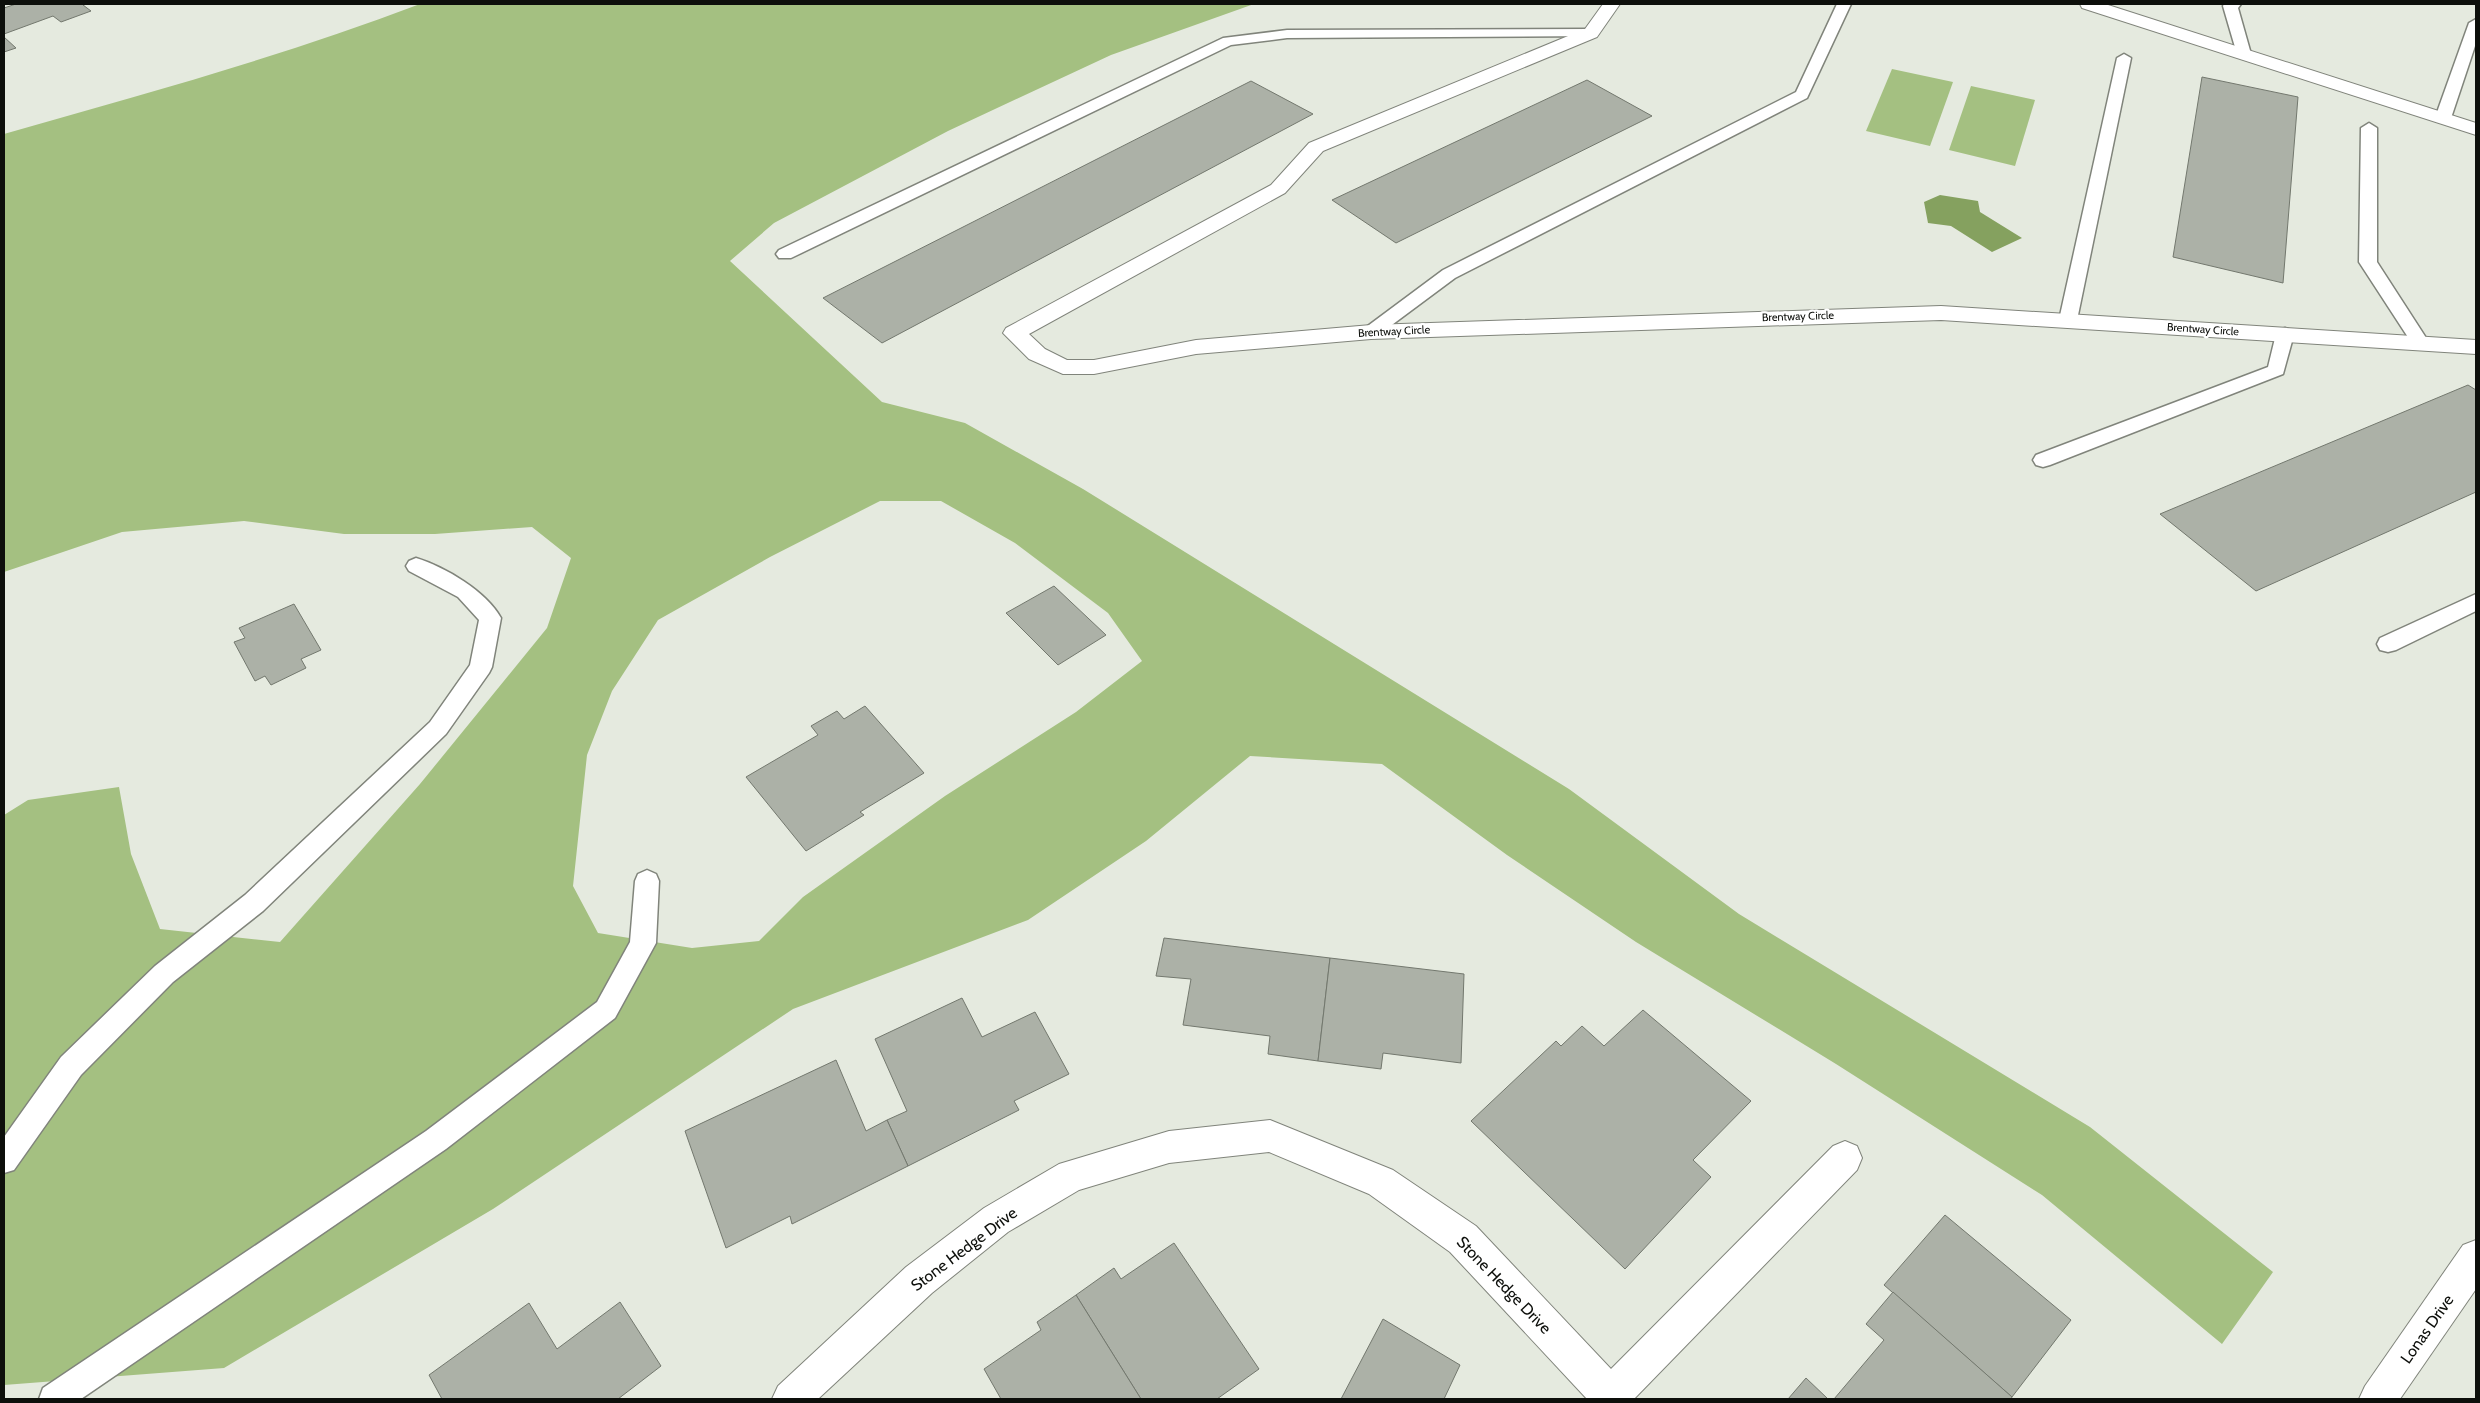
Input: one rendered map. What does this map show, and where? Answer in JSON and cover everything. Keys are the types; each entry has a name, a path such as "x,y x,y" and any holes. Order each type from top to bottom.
{"street":[{"path":"1591,33 1612,4"},
{"path":"2088,4 2476,129"},
{"name":"Brentway Circle","path":"1591,33 1316,147 1278,189 1014,333 1037,354 1063,367 1094,367 1196,347 1371,332 1941,313 2476,347"},
{"name":"Stone Hedge Drive","path":"791,1399 919,1280 996,1220 1071,1176 1169,1147 1270,1136 1381,1182 1463,1239 1609,1398 1845,1158"},
{"name":"Lonas Drive","path":"2378,1399 2476,1258"}],"lane":[{"path":"1371,332 1449,274 1802,95 1844,4"},
{"path":"2234,4 2230,6 2244,54"},
{"path":"2444,118 2476,23"},
{"path":"785,254 1228,41 1287,34 1591,33"},
{"path":"2068,320 2124,58"},
{"path":"2369,128 2368,262 2421,344"},
{"path":"2043,460 2276,370 2285,334"},
{"path":"4,1160 71,1066 164,974 254,903 438,728 481,667 490,618 465,592 416,566"},
{"path":"2388,644 2476,602"},
{"path":"54,1399 436,1140 606,1010 643,942 647,881"}],"shaded area":[{"path":"420,4 1254,4 1111,55 948,131 774,223 730,261 882,402 965,423 1083,489 1569,789 1739,914 2090,1127 2273,1272 2222,1344 2042,1195 1836,1064 1636,942 1507,855 1382,764 1250,756 1146,841 1028,920 793,1009 493,1209 224,1368 4,1385 4,815 28,800 119,787 131,854 160,929 280,942 420,784 547,628 571,558 532,527 435,534 344,534 244,521 122,532 4,572 4,134 213,74 369,23","holes":["880,501 941,501 1015,543 1108,613 1142,661 1076,712 945,796 803,897 759,941 692,948 598,933 573,886 587,755 612,691 658,620 770,557"]},
{"path":"1892,69 1953,82 1930,146 1866,131"},
{"path":"1971,86 2035,100 2015,166 1949,150"},
{"path":"1940,195 1978,201 1980,212 2022,238 1992,252 1951,226 1928,223 1924,202"}],"building":[{"path":"16,4 88,4 83,5 91,11 61,22 53,16 4,34 4,8"},
{"path":"4,37 16,48 4,52"},
{"path":"2202,77 2298,97 2283,283 2173,257"},
{"path":"1587,80 1652,116 1396,243 1332,200"},
{"path":"1251,81 1313,114 882,343 823,298"},
{"path":"2468,385 2476,390 2476,492 2256,591 2160,514"},
{"path":"1054,586 1106,635 1058,665 1006,613"},
{"path":"294,604 321,650 301,659 306,668 271,685 265,676 255,681 234,642 245,638 239,628"},
{"path":"865,706 924,773 860,812 864,815 806,851 746,777 818,735 811,726 837,711 844,719"},
{"path":"1164,938 1330,958 1318,1061 1268,1054 1270,1036 1183,1025 1191,979 1156,976"},
{"path":"1330,958 1464,974 1461,1063 1383,1053 1381,1069 1318,1061"},
{"path":"962,998 982,1037 1035,1012 1069,1074 1014,1101 1019,1110 908,1166 887,1120 907,1111 875,1039"},
{"path":"1643,1010 1751,1101 1693,1160 1711,1177 1625,1269 1471,1121 1556,1041 1561,1046 1582,1026 1604,1046"},
{"path":"836,1060 866,1131 887,1120 908,1166 792,1224 790,1216 726,1248 685,1131"},
{"path":"1945,1215 2071,1320 2012,1397 1884,1285"},
{"path":"1174,1243 1259,1369 1217,1399 1141,1399 1076,1295 1114,1268 1121,1279"},
{"path":"1893,1292 2012,1397 2011,1399 1834,1399 1884,1340 1866,1324"},
{"path":"1076,1295 1141,1399 1001,1399 984,1369 1041,1330 1037,1322"},
{"path":"620,1302 661,1366 618,1399 442,1399 429,1375 529,1303 557,1349"},
{"path":"1383,1319 1460,1365 1444,1399 1341,1399"},
{"path":"1806,1378 1828,1399 1788,1399"}]}
